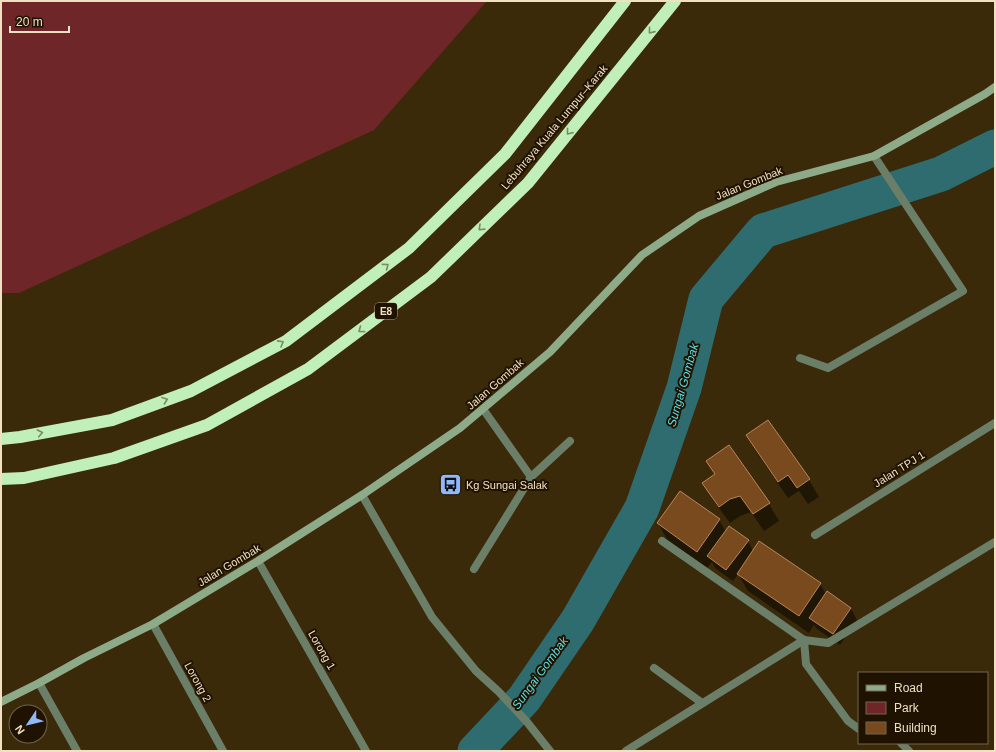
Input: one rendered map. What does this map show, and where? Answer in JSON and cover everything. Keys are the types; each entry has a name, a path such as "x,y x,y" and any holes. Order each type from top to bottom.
{"highway":[{"name":"Lebuhraya Kuala Lumpur–Karak","path":"1,439 20,437 112,420 191,391 286,341 409,248 505,154 625,1"},
{"name":"Lebuhraya Kuala Lumpur–Karak","path":"1,479 24,478 114,458 207,425 308,369 431,277 528,183 675,1"}],"main road":[{"name":"Jalan Gombak","path":"1,702 84,658 153,624 258,561 362,495 460,428 550,352 642,254 699,216 776,182 874,156 995,87"}],"street":[{"path":"800,358 828,368 963,291 874,156"},
{"path":"483,409 531,477"},
{"name":"Jalan TPJ 1","path":"815,535 995,422"},
{"path":"474,569 531,477 570,441"},
{"path":"362,495 432,617 476,671 499,692 527,722 546,750"},
{"path":"662,541 804,640 828,643 995,542"},
{"name":"Lorong 1","path":"258,561 366,751"},
{"name":"Lorong 2","path":"153,624 223,751"},
{"path":"626,751 804,640"},
{"path":"804,640 806,664 848,721 858,729"},
{"path":"654,668 702,703"},
{"path":"39,683 77,751"}],"green space":[{"path":"1,1 487,1 374,130 19,293 1,293"}],"building":[{"path":"768,420 810,479 797,488 788,475 778,482 746,435"},
{"path":"729,445 770,503 753,514 740,496 730,499 719,507 702,483 715,474 706,461"},
{"path":"680,491 720,519 697,552 657,523"},
{"path":"729,526 749,540 726,570 707,556"},
{"path":"759,541 821,583 799,616 737,574"},
{"path":"827,591 851,608 833,634 809,618"}],"waterway":[{"name":"Sungai Gombak","path":"475,751 524,699 578,620 642,508 684,388 706,299 763,231 941,174 995,147"}],"place":[{"name":"Kg Sungai Salak","path":"451,485"}]}
